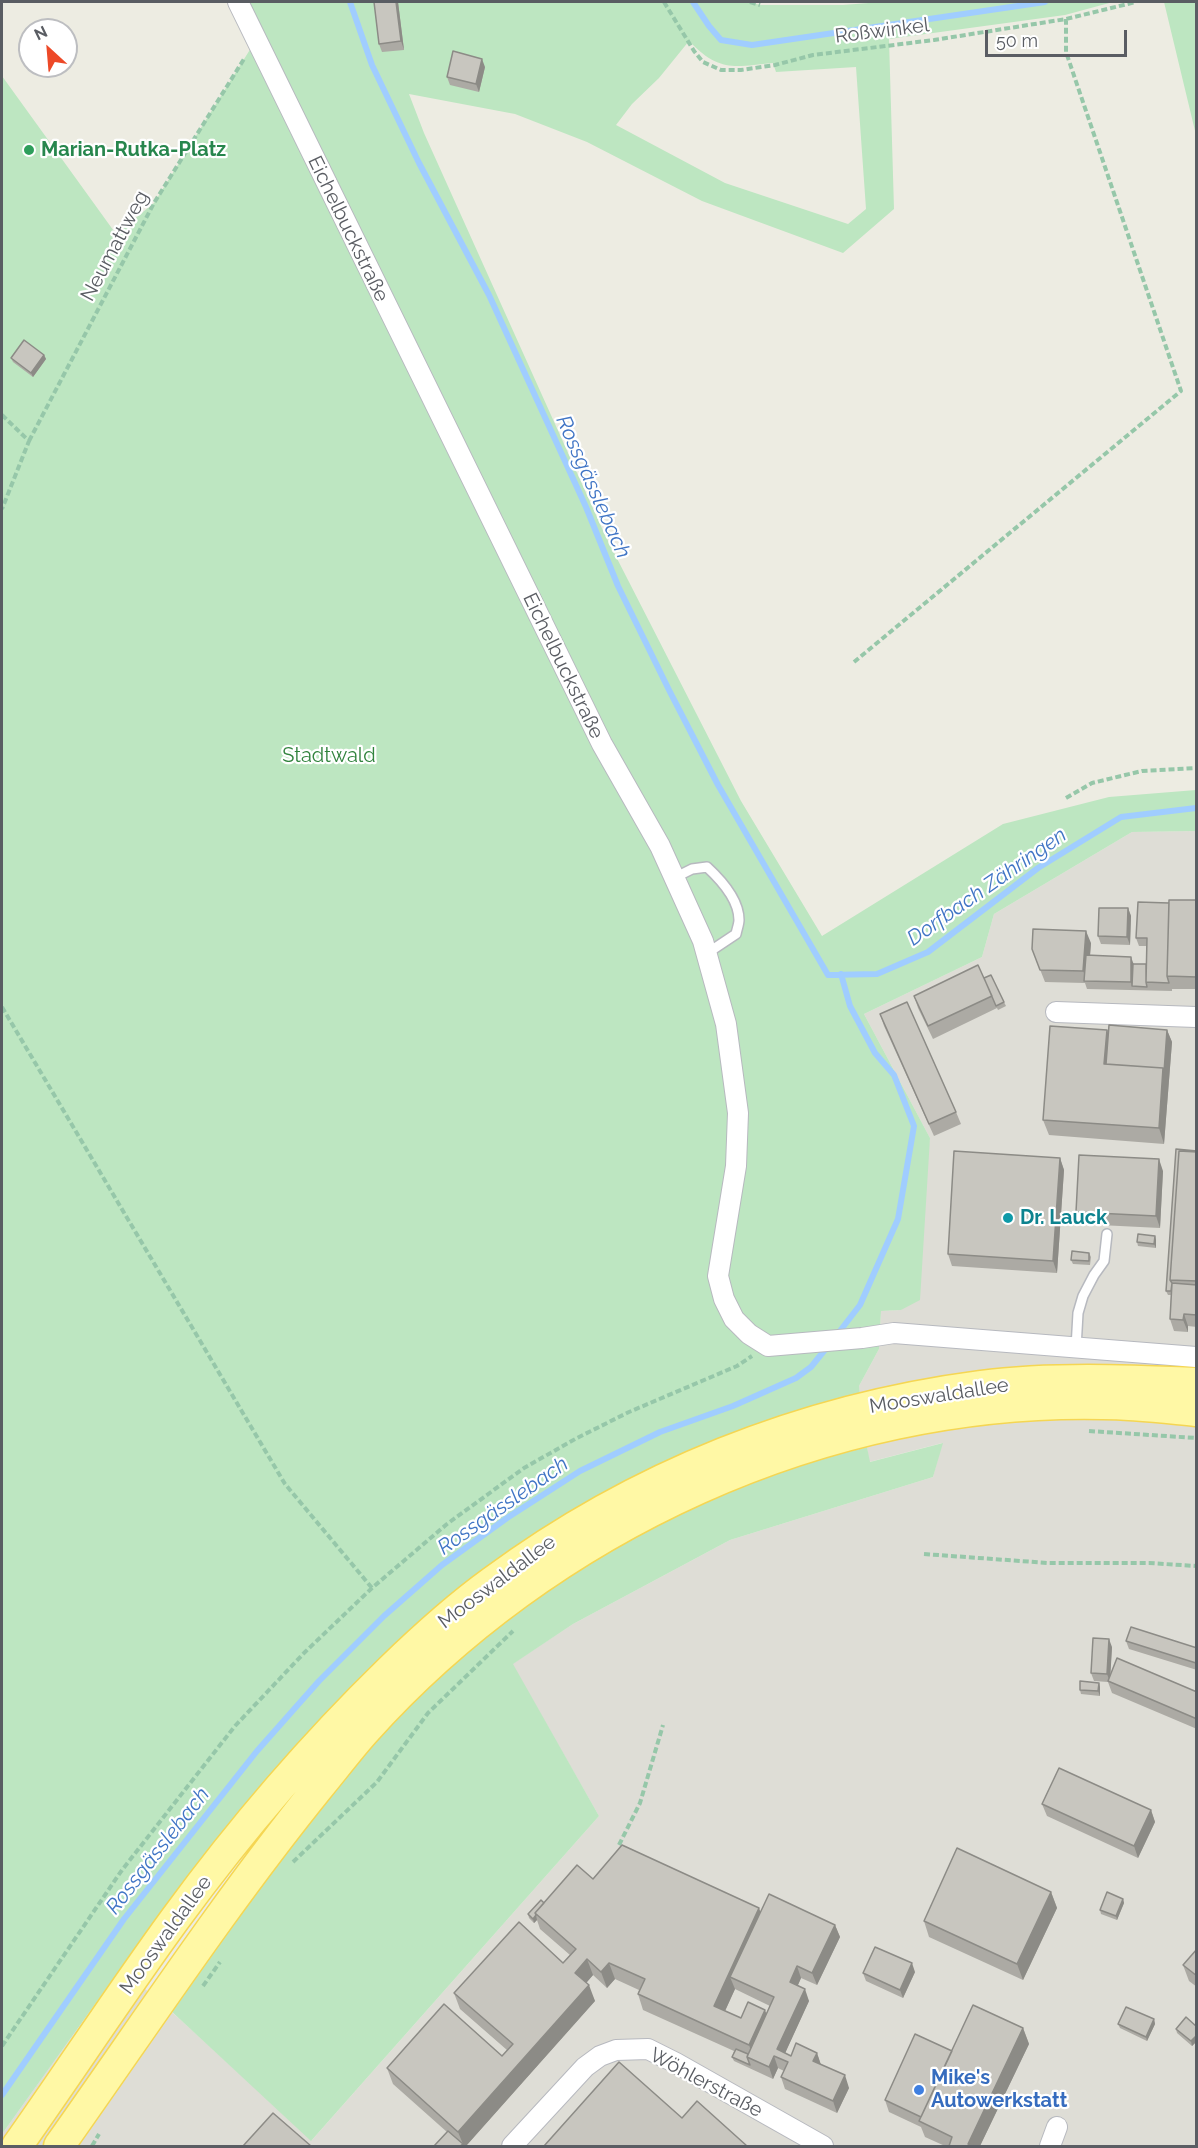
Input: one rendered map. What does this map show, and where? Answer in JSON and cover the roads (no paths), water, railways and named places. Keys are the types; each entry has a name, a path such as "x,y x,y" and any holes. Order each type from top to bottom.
{"main road":[{"name":"Mooswaldallee","path":"17,2146 175,1918 261,1809 300,1764 372,1688 446,1618 491,1582 558,1536 634,1493 699,1462 745,1444 831,1417 907,1398 983,1386 1055,1381 1197,1383"},
{"name":"Mooswaldallee","path":"81,2139 156,2004 255,1869 363,1733 400,1694 472,1629 527,1586 577,1553 702,1487 778,1457 884,1427 990,1410 1065,1404 1103,1404 1197,1411"}],"street":[{"name":"Eichelbuckstraße","path":"238,2 602,744 660,846 703,942 726,1024 738,1113 736,1166 718,1276 724,1299 734,1319 749,1335 768,1346 894,1333 1076,1348"},
{"path":"1056,1012 1197,1017"},
{"path":"1076,1348 1197,1357"},
{"name":"Wöhlerstraße","path":"512,2146 571,2082 600,2056 616,2050 648,2049 824,2146"},
{"path":"1050,2146 1057,2127"}],"lane":[{"path":"674,878 692,869 707,867 718,878 735,903 740,920 736,934 706,954"},
{"path":"1076,1348 1078,1313 1083,1296 1104,1261 1107,1233"}],"waterway":[{"name":"Rossgässlebach","path":"350,2 372,65 419,163 489,295 586,507 618,586 669,690 718,785 828,975 877,974 928,952 1038,868 1121,817 1196,808"},
{"path":"693,2 721,40 752,45 1045,2"},
{"name":"Rossgässlebach","path":"836,1336 860,1305 898,1219 914,1126 894,1075 875,1053 850,1006 841,974"},
{"name":"Rossgässlebach","path":"2,2095 124,1919 257,1751 319,1681 384,1616 442,1565 507,1518 580,1471 660,1432 733,1406 796,1378 811,1367 828,1346"}],"place":[{"name":"Marian-Rutka-Platz","path":"29,150"},
{"name":"Dr. Lauck","path":"1008,1218"},
{"name":"Mike's Autowerkstatt","path":"919,2090"}],"park label":[{"name":"Stadtwald","path":"329,756"}],"water label":[{"name":"Dorfbach Zähringen","path":"987,887"}]}
